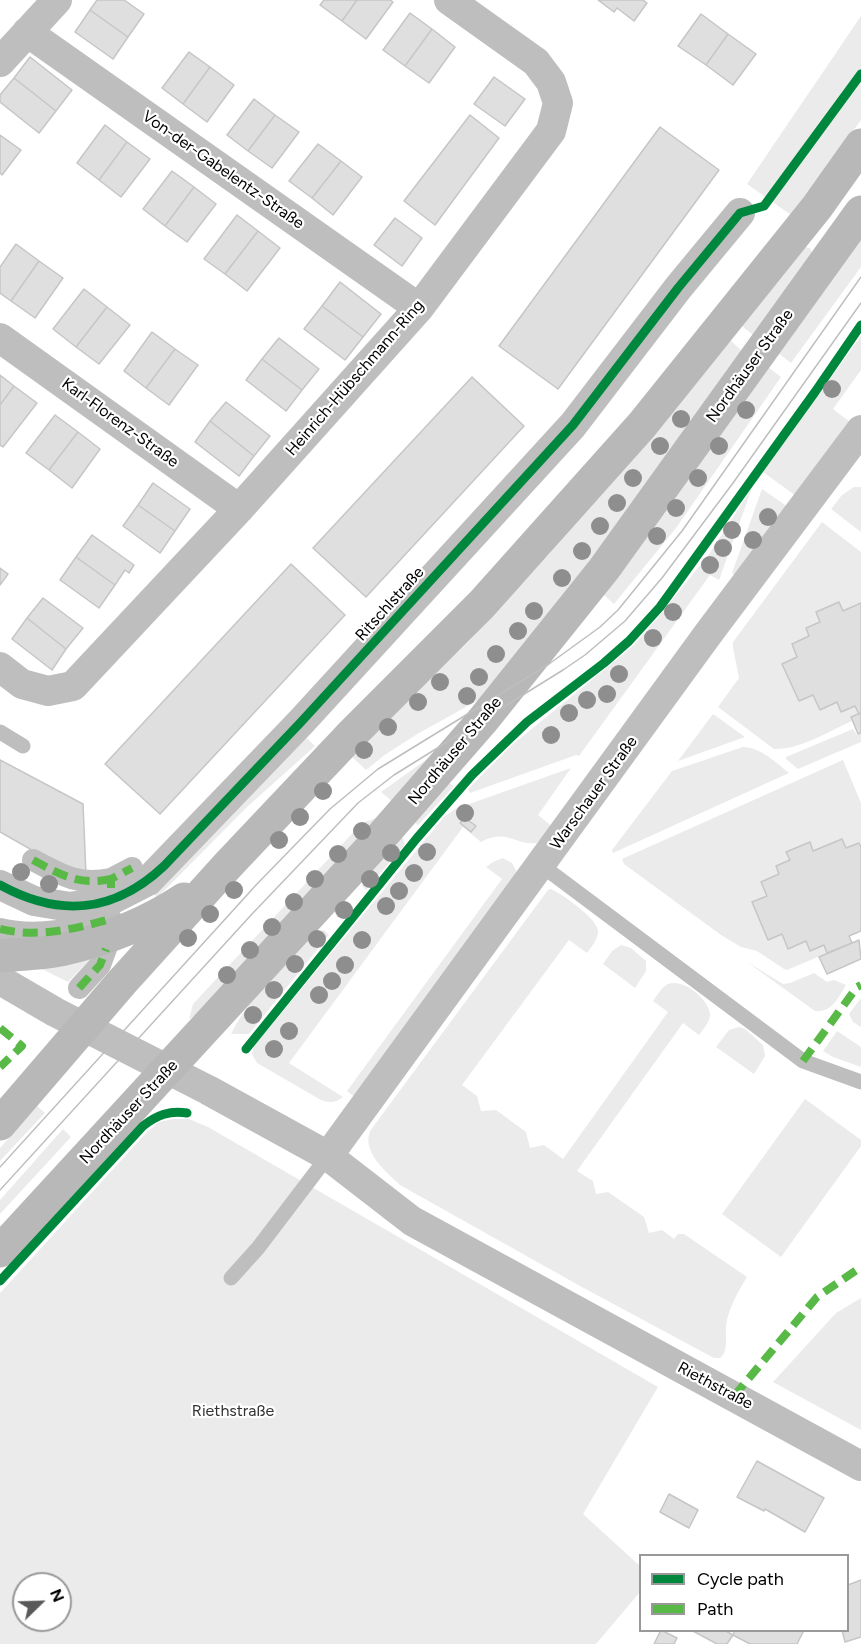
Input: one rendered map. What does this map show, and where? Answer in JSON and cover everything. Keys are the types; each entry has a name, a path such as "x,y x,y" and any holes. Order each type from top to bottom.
{"main road":[{"path":"0,1124 228,864 349,736 482,604 642,425 817,207 861,145"},
{"name":"Nordhäuser Straße","path":"0,1251 396,820 515,680 604,569 861,212"},
{"path":"0,956 64,950 128,929 170,908 228,864"}],"street":[{"path":"0,62 57,0"},
{"name":"Heinrich-Hübschmann-Ring","path":"0,667 22,684 48,691 73,686 239,509 419,308 551,130 558,103 551,82 536,62 450,0"},
{"name":"Von-der-Gabelentz-Straße","path":"27,32 419,308"},
{"name":"Ritschlstraße","path":"0,885 34,901 70,907 111,900 148,881 301,722 573,425 678,288 740,213"},
{"name":"Karl-Florenz-Straße","path":"0,338 239,509"},
{"name":"Warschauer Straße","path":"328,1156 708,634 861,430"},
{"path":"33,860 74,880 111,884 132,868"},
{"path":"0,930 16,933 64,930 110,919"},
{"path":"79,988 105,962"},
{"name":"Riethstraße","path":"0,980 83,1027 328,1156 412,1221 861,1466"}],"lane":[{"path":"0,732 23,746"},
{"path":"541,865 802,1061 861,1082"},
{"path":"231,1278 258,1248 328,1156"}],"green space":[{"path":"861,16 861,120 791,215 747,184"},
{"path":"861,238 861,267 791,363 778,353"},
{"path":"804,247 810,248 812,253 753,335 742,326"},
{"path":"861,336 861,370 833,409 850,422 796,496 763,472"},
{"path":"730,340 742,351 627,514 484,697 419,733 366,770 350,755 467,643 550,553"},
{"path":"768,367 781,377 676,528 614,604 604,595 674,501"},
{"path":"854,487 861,487 861,532 831,509 842,495"},
{"path":"752,488 719,580 710,575 579,756 576,755 470,793 468,789 512,745 632,647 709,554"},
{"path":"762,489 788,507 735,576 732,573"},
{"path":"822,522 861,552 861,603 843,611 839,602 816,612 820,622 806,627 809,636 792,644 797,657 782,664 799,701 813,695 820,710 837,702 855,706 859,714 851,717 852,721 814,739 794,746 774,749 718,707 739,678 733,642"},
{"path":"713,714 745,737 678,761"},
{"path":"853,729 857,735 861,734 861,742 798,769 786,759 786,757"},
{"path":"302,734 315,746 246,808 157,898 152,892"},
{"path":"743,747 762,753 789,773 613,853 612,850 672,771"},
{"path":"434,754 394,803 381,792"},
{"path":"843,760 861,803 861,847 859,843 846,848 842,839 813,851 809,842 787,851 790,860 767,896 752,902 768,940 782,934 789,948 806,941 810,951 824,945 827,953 787,970 784,969 757,951 741,947 721,935 624,864 622,859"},
{"path":"571,768 538,815 553,827 537,843 505,837 490,838 481,842 463,827 289,1063 343,1097 332,1102 321,1100 257,1063 252,1054 254,1046 445,816 455,809"},
{"path":"449,783 454,786 418,825 414,822"},
{"path":"382,816 199,1013 189,1019 193,1004 362,823"},
{"path":"402,836 405,844 366,890 362,886 366,875"},
{"path":"503,858 512,863 517,872 356,1098 347,1091 502,879 486,867"},
{"path":"551,889 571,901 592,920 598,931 596,940 587,953 569,940 462,1085 477,1096 481,1111 496,1110 526,1132 530,1148 544,1145 563,1159 668,1012 653,1001 660,991 668,984 674,983 688,987 700,996 709,1008 710,1014 705,1027 699,1035 683,1023 577,1171 593,1181 596,1194 608,1192 644,1217 649,1233 662,1230 674,1239 678,1234 684,1234 747,1277 729,1313 726,1326 726,1348 720,1358 714,1358 580,1286 400,1185 376,1161 369,1146 370,1131 548,890"},
{"path":"324,930 329,935 249,1034 231,1034 268,981 312,934"},
{"path":"621,945 631,948 646,961 646,971 635,988 603,964 612,951"},
{"path":"98,951 68,982 34,965"},
{"path":"747,962 783,984 814,973 827,982 834,980 846,985 830,1007 826,1010 815,1011"},
{"path":"861,998 861,1027 853,1022 849,1014"},
{"path":"739,1027 745,1029 763,1045 765,1056 754,1074 716,1047 729,1030"},
{"path":"837,1031 861,1047 861,1067 823,1051"},
{"path":"805,1099 861,1140 861,1146 781,1257 722,1214"},
{"path":"37,1106 45,1113 0,1161 0,1148"},
{"name":"Riethstraße","path":"189,1119 208,1127 658,1387 583,1514 639,1565 639,1593 596,1644 0,1644 0,1293 146,1133 159,1122"},
{"path":"63,1129 71,1137 0,1214 0,1200"},
{"path":"861,1298 861,1430 773,1382 836,1313"}],"building":[{"path":"97,0 124,0 144,14 128,37 90,10"},
{"path":"324,0 357,0 342,21 320,5"},
{"path":"357,0 390,0 393,2 366,39 342,21"},
{"path":"598,0 643,0 647,3 634,21 617,8 614,12"},
{"path":"90,10 128,37 113,59 75,32"},
{"path":"410,13 432,29 405,66 383,50"},
{"path":"701,14 728,34 706,65 678,46"},
{"path":"432,29 455,47 429,83 405,66"},
{"path":"728,34 756,54 733,85 706,65"},
{"path":"189,52 210,67 183,104 162,88"},
{"path":"30,57 72,90 56,111 14,78"},
{"path":"210,67 234,85 207,122 183,104"},
{"path":"494,77 525,99 505,126 474,104"},
{"path":"14,78 56,111 39,133 0,102 0,95"},
{"path":"254,99 275,115 248,151 227,135"},
{"path":"275,115 299,132 272,168 248,151"},
{"path":"470,115 499,138 435,225 404,201"},
{"path":"105,125 127,142 99,180 77,163"},
{"path":"660,127 719,170 558,389 499,346"},
{"path":"0,135 21,150 2,175 0,173"},
{"path":"127,142 150,159 121,197 99,180"},
{"path":"318,144 341,161 312,198 289,181"},
{"path":"341,161 362,177 333,215 312,198"},
{"path":"172,171 194,187 165,226 143,209"},
{"path":"194,187 216,204 187,242 165,226"},
{"path":"237,215 258,231 225,274 204,259"},
{"path":"395,218 422,238 402,266 374,245"},
{"path":"258,231 280,248 247,291 225,274"},
{"path":"16,244 39,261 11,301 0,293 0,267"},
{"path":"39,261 63,278 35,318 11,301"},
{"path":"340,282 381,314 363,337 322,306"},
{"path":"84,289 107,307 76,347 53,329"},
{"path":"322,306 363,337 345,360 304,329"},
{"path":"107,307 130,325 99,364 76,347"},
{"path":"152,332 175,349 146,388 124,371"},
{"path":"279,338 319,369 302,390 262,359"},
{"path":"175,349 198,365 169,405 146,388"},
{"path":"262,359 302,390 286,411 246,380"},
{"path":"0,375 14,386 0,405"},
{"path":"472,377 524,426 366,597 313,548"},
{"path":"14,386 37,403 3,447 0,445 0,405"},
{"path":"226,402 270,436 254,456 210,421"},
{"path":"55,415 78,432 49,470 26,453"},
{"path":"210,421 254,456 239,476 195,442"},
{"path":"78,432 100,449 72,488 49,470"},
{"path":"153,483 190,509 175,531 138,505"},
{"path":"138,505 175,531 160,553 123,526"},
{"path":"92,535 134,565 129,573 125,570 115,585 76,557"},
{"path":"76,557 115,585 99,608 60,580"},
{"path":"291,564 345,615 160,814 105,764"},
{"path":"0,568 8,574 0,585"},
{"path":"43,598 83,628 66,649 27,618"},
{"path":"839,602 843,611 861,603 861,713 859,714 855,706 841,712 837,702 820,710 813,695 799,701 782,664 797,657 792,644 809,636 806,628 820,622 816,612"},
{"path":"27,618 66,649 52,670 12,639"},
{"path":"861,713 861,733 858,734 851,717"},
{"path":"0,760 83,804 86,875 37,853 0,832"},
{"path":"465,818 476,826 471,832 460,823"},
{"path":"842,839 846,848 859,843 861,847 861,931 849,936 852,943 827,953 824,945 810,951 806,941 788,949 782,934 768,940 752,902 767,896 761,882 779,874 776,866 790,860 786,852 810,842 813,851"},
{"path":"859,940 861,959 827,974 819,957"},
{"path":"757,1461 824,1498 805,1532 765,1509 764,1511 737,1497"},
{"path":"669,1494 698,1510 689,1528 660,1512"},
{"path":"861,1580 861,1637 845,1642 842,1632 849,1632 849,1585"},
{"path":"660,1632 677,1638 674,1644 654,1644"},
{"path":"695,1632 728,1632 733,1635 727,1644 717,1644"},
{"path":"734,1632 803,1632 797,1644 750,1644 733,1635"}],"tram line":[{"path":"0,1167 257,884 330,809 378,769 549,664 600,627 618,610 682,531 861,277"},
{"path":"0,1190 252,914 358,803 394,775 563,670 585,655 625,621 662,578 733,483 861,303"}],"marked path":[{"path":"33,860 70,878 89,881 111,879"},
{"path":"111,888 111,879 132,868"},
{"path":"0,929 14,932 42,932 70,929 111,919"},
{"path":"79,988 100,965 106,949"},
{"path":"803,1061 857,987 861,985"},
{"path":"0,1028 22,1046 0,1067"},
{"path":"734,1396 817,1297 861,1267"}],"cycle path":[{"path":"0,885 22,896 44,903 86,906 126,893 145,882 164,866 301,722 573,425 678,288 740,213 764,206 861,74"},
{"path":"246,1049 417,838 472,775 527,722 629,641 660,607 861,325"},
{"path":"0,1281 143,1126 164,1114 187,1113"}]}
